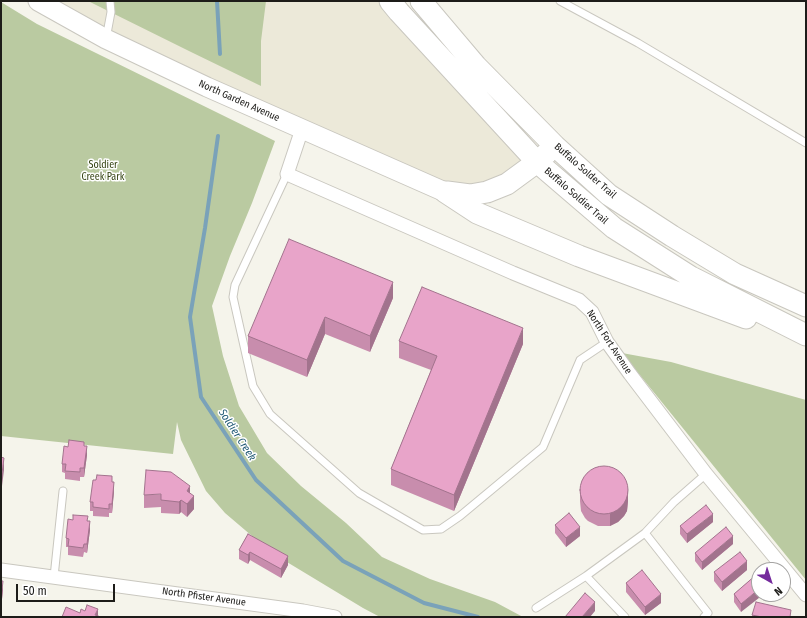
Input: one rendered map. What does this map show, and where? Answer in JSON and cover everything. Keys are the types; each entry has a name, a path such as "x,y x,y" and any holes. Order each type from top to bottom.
{"main road":[{"name":"Buffalo Soldier Trail","path":"390,1 537,162 614,228 691,277 806,335"},
{"name":"Buffalo Solder Trail","path":"421,1 476,66 555,146 609,195 672,236 735,274 806,306"},
{"path":"445,192 470,195 487,192 507,184 537,162 555,146"},
{"path":"445,192 477,213 579,256 806,340"}],"street":[{"name":"North Garden Avenue","path":"38,1 106,39 207,87 445,192"},
{"path":"287,174 302,129"},
{"name":"North Fort Avenue","path":"287,174 579,300 592,312 607,342 706,474 806,595"},
{"name":"North Pfister Avenue","path":"1,570 303,611 335,617"}],"lane":[{"path":"106,39 111,12 110,1"},
{"path":"560,1 638,43 806,143"},
{"path":"287,174 235,285 233,297 253,386 270,414 359,493 423,530 441,529 460,516 543,447 580,360 607,342"},
{"path":"536,608 586,576 645,533 674,502 706,474"},
{"path":"54,577 63,491"},
{"path":"645,533 708,613 704,617"},
{"path":"586,576 625,617"}],"shaded area":[{"path":"38,1 405,1 537,162 470,195"}],"green space":[{"path":"88,1 266,1 261,41 261,86 191,52"},
{"name":"Soldier Creek Park","path":"1,2 37,24 275,141 212,306 223,356 239,406 267,453 301,486 346,523 382,557 430,579 495,602 523,617 380,617 363,608 272,553 225,513 206,491 181,440 177,422 173,454 1,436"},
{"path":"622,353 671,362 806,400 806,580"}],"building":[{"path":"289,239 393,282 370,336 325,317 307,360 248,336"},
{"path":"422,287 523,328 454,495 391,469 437,356 399,341"},
{"path":"69,440 84,442 84,446 87,446 84,468 80,468 80,472 65,471 66,464 62,464 64,446 68,447"},
{"path":"1,457 4,458 1,481"},
{"path":"604,466 613,468 621,473 626,481 628,490 626,499 621,507 613,512 604,514 595,512 587,507 582,499 580,490 582,481 587,473 595,468"},
{"path":"146,470 171,472 190,486 187,491 194,496 187,504 181,500 179,502 161,500 161,494 144,495"},
{"path":"97,475 112,476 112,482 114,482 112,504 109,504 109,509 93,507 93,502 90,502 93,480 96,480"},
{"path":"706,505 713,514 687,534 680,526"},
{"path":"569,513 580,527 566,538 555,525"},
{"path":"73,515 88,516 87,521 90,521 87,544 84,544 83,548 68,546 69,539 66,538 68,519 73,520"},
{"path":"726,527 733,536 702,562 695,553"},
{"path":"248,534 288,556 281,569 250,552 248,555 239,550"},
{"path":"740,552 747,561 722,582 714,572"},
{"path":"642,570 661,594 645,607 626,583"},
{"path":"751,579 751,596 741,604 734,594"},
{"path":"1,581 3,581 2,590 1,590"},
{"path":"585,593 595,602 582,617 565,617"},
{"path":"756,602 791,610 790,617 762,617 752,615"},
{"path":"87,605 98,609 95,615 101,617 62,617 66,607 80,613 81,609 85,611"}],"waterway":[{"name":"Soldier Creek","path":"217,1 220,54"},
{"name":"Soldier Creek","path":"218,136 205,228 190,317 201,397 256,480 343,561 424,603 478,617"}]}
